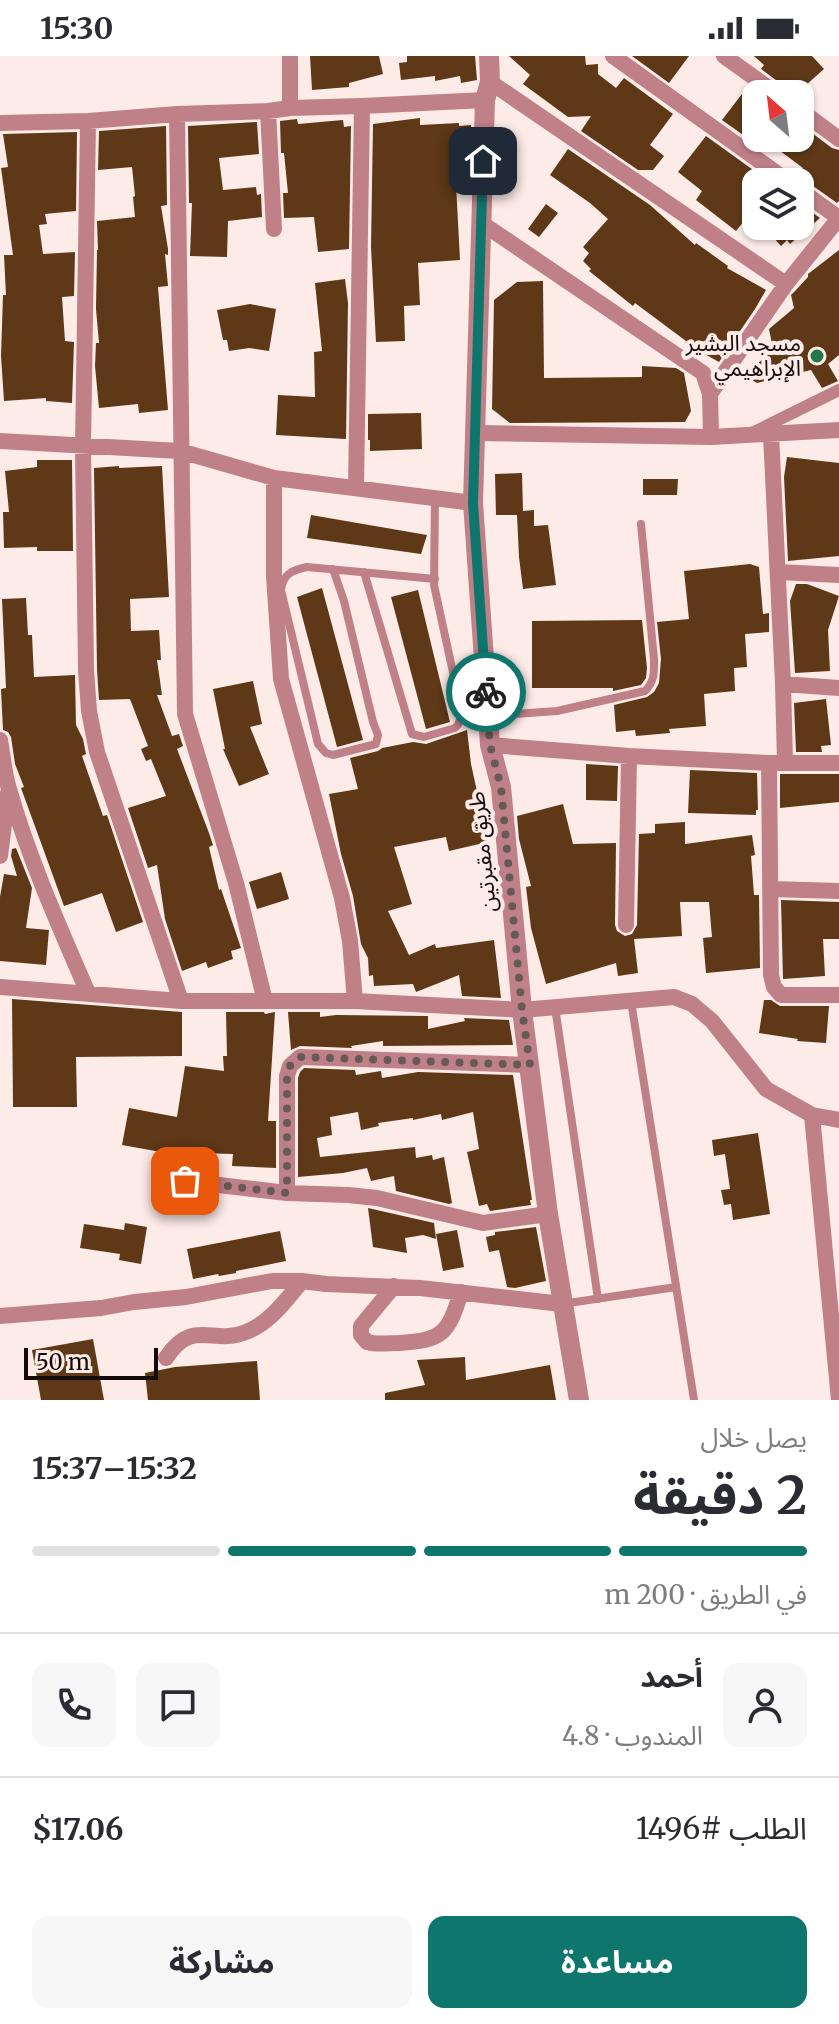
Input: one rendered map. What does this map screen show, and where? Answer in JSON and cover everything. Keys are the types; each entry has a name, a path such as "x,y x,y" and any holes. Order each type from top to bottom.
{"street":[{"path":"290,56 290,108"},
{"name":"طريق مقبرتين","path":"489,56 480,222 473,503 490,745 501,787 522,1010 548,1214 579,1400"},
{"path":"613,56 769,168"},
{"path":"724,56 757,80"},
{"path":"0,123 362,106 488,91 786,284"},
{"path":"356,487 362,106"},
{"path":"268,111 274,229"},
{"path":"177,114 185,714 236,883 265,1001"},
{"path":"814,120 839,139"},
{"path":"88,121 83,447 89,711 97,752 181,1001"},
{"path":"710,394 786,284 839,218 814,200"},
{"path":"480,222 703,373 710,394 711,437"},
{"path":"747,435 839,390"},
{"path":"475,433 711,437 839,430"},
{"path":"771,434 783,684 771,889 771,975 774,987 781,995 839,995"},
{"path":"0,441 180,451 274,478 473,503"},
{"path":"274,478 274,576 281,679 342,898 350,941 355,1001"},
{"path":"778,572 839,575"},
{"path":"783,684 839,688"},
{"path":"0,740 8,787 45,891 88,993"},
{"path":"490,745 629,756 839,763"},
{"path":"626,925 629,756"},
{"path":"0,856 8,787"},
{"path":"771,889 839,891"},
{"path":"0,987 181,1001 355,1001 522,1010 674,997 692,1004 712,1021 766,1089 812,1115 839,1120"},
{"path":"287,1193 287,1076 290,1066 300,1057 530,1065"},
{"path":"812,1115 839,1400"},
{"path":"185,1181 287,1193 377,1198 483,1223 548,1214"},
{"path":"0,1316 101,1308 272,1281 394,1286 562,1304"},
{"path":"166,1358 180,1340 193,1335 208,1333 225,1336 247,1332 281,1307 302,1281"},
{"path":"394,1286 361,1326 361,1335 367,1342 375,1344 434,1338 449,1324 461,1292"}],"lane":[{"path":"364,572 412,734 420,737 455,728 462,714 438,606 435,498"},
{"path":"488,716 578,708 645,691 649,687 654,678 654,659 641,524"},
{"path":"333,569 378,735 376,744 333,755 326,753 318,744 281,590 282,581 296,569 307,567 333,569 435,579"},
{"path":"631,1001 694,1400"},
{"path":"555,1007 598,1299"},
{"path":"562,1304 676,1287"}],"building":[{"path":"310,56 379,56 383,74 349,83 349,87 312,90"},
{"path":"407,56 475,56 477,80 461,83 460,76 435,81 435,76 401,80 399,63 407,62"},
{"path":"509,56 585,56 586,65 598,64 598,74 616,88 624,78 673,114 650,145 664,156 653,170 638,170 581,131 591,116 568,117 523,84 530,75"},
{"path":"632,56 689,56 669,83"},
{"path":"754,56 812,56 824,69 812,80 776,80 761,69 764,65"},
{"path":"742,94 742,134 722,120"},
{"path":"420,118 420,125 471,125 470,152 461,153 462,165 455,165 460,260 418,263 420,305 404,306 405,341 376,342 371,247 373,124"},
{"path":"297,119 298,124 343,120 344,127 351,126 349,249 318,252 314,217 284,218 283,193 288,193 284,153 281,153 280,121"},
{"path":"257,122 259,154 219,158 223,190 256,187 257,195 261,194 262,217 228,221 227,257 190,256 192,203 189,203 188,126"},
{"path":"166,126 167,205 161,206 168,249 168,255 165,254 168,286 158,287 168,410 139,413 138,404 99,408 95,366 96,343 99,343 96,309 97,221 135,217 135,196 132,167 98,170 99,131"},
{"path":"77,132 76,211 45,214 47,224 39,225 43,254 75,252 74,296 62,297 65,341 74,342 72,403 46,401 46,398 4,401 1,356 3,295 6,295 4,255 13,255 1,168 8,167 3,134"},
{"path":"814,134 839,150 839,201 837,203 814,187 814,168 803,168 781,152 814,152"},
{"path":"706,136 750,168 742,168 742,224 736,231 696,200 702,191 678,172"},
{"path":"568,149 650,205 695,245 727,268 766,290 719,362 685,343 589,271 591,269 583,261 589,253 583,247 608,219 550,175"},
{"path":"546,204 558,213 539,237 528,229"},
{"path":"839,250 839,355 828,364 838,381 822,388 811,370 757,383 743,375 768,355 764,350 772,344 769,329 794,308 791,295 808,274"},
{"path":"345,279 348,303 346,439 276,435 278,395 315,397 314,352 322,351 315,283"},
{"path":"543,281 544,378 642,377 642,366 676,368 684,373 691,411 685,422 510,423 492,409 494,300 517,282"},
{"path":"250,304 276,309 269,351 249,348 229,351 227,340 223,340 217,310"},
{"path":"421,413 422,449 370,451 368,414"},
{"path":"787,457 839,463 839,556 788,561 784,477"},
{"path":"37,460 72,460 73,551 37,551 37,547 4,548 3,512 9,512 5,471 37,467"},
{"path":"162,466 169,597 130,599 131,631 159,630 161,660 157,660 162,695 157,695 172,736 179,734 183,746 177,749 213,845 209,847 219,890 241,948 231,951 233,959 208,968 206,962 182,971 165,919 157,865 148,868 128,808 166,796 151,759 146,761 141,749 148,746 130,699 99,700 94,468"},
{"path":"522,473 523,511 534,510 534,526 548,525 556,585 523,589 517,515 496,515 495,474"},
{"path":"643,479 678,479 677,495 643,495"},
{"path":"311,515 427,535 421,554 307,538"},
{"path":"750,564 759,567 763,614 769,613 769,632 745,634 747,667 734,668 735,691 704,694 706,726 636,736 635,730 616,732 614,705 647,697 659,683 661,659 657,622 689,619 684,571"},
{"path":"796,584 807,584 839,596 828,630 830,671 795,673 790,601"},
{"path":"322,588 363,740 337,747 297,597"},
{"path":"418,590 450,722 426,729 391,597"},
{"path":"26,598 34,677 75,675 76,725 86,754 82,756 103,816 107,815 143,922 116,932 102,893 64,906 21,788 24,787 15,764 11,737 3,730 1,689 6,688 2,599"},
{"path":"642,620 647,668 641,685 613,691 613,688 532,688 532,621"},
{"path":"253,681 262,724 250,727 269,774 239,786 223,749 213,689"},
{"path":"826,699 831,745 821,746 822,752 796,752 794,703"},
{"path":"467,730 488,842 449,851 446,837 394,847 412,904 388,911 409,955 435,944 436,948 494,940 501,998 462,996 459,975 416,992 413,984 374,986 373,975 369,976 368,958 361,944 329,794 358,789 350,758 413,742 426,744"},
{"path":"586,764 618,766 617,801 586,800"},
{"path":"690,770 757,773 756,815 688,813"},
{"path":"780,774 839,774 839,802 780,808"},
{"path":"563,804 573,844 616,843 615,925 617,931 625,936 632,934 637,925 639,834 655,833 655,824 685,822 685,844 752,835 754,895 759,895 760,968 706,973 703,938 712,937 709,902 680,902 682,936 634,939 638,973 618,976 616,963 546,984 531,928 526,887 531,886 519,839 517,816"},
{"path":"16,848 32,888 26,928 49,930 46,965 0,961 0,897 4,874 17,876 11,856 12,849"},
{"path":"281,872 289,899 257,909 249,882"},
{"path":"781,900 839,902 839,939 823,939 825,976 783,979"},
{"path":"12,999 182,1012 182,1056 76,1057 77,1107 13,1107"},
{"path":"764,1000 771,1000 780,1006 829,1006 826,1043 759,1033"},
{"path":"226,1012 275,1012 268,1121 276,1121 276,1168 232,1166 233,1154 161,1152 122,1145 129,1108 177,1117 185,1066 224,1071 223,1056 227,1056"},
{"path":"288,1012 320,1012 320,1017 428,1016 428,1029 465,1021 464,1018 509,1020 513,1045 383,1046 383,1041 352,1048 300,1046 291,1050"},
{"path":"304,1068 355,1070 356,1075 381,1071 382,1078 418,1072 513,1075 531,1205 490,1211 487,1204 479,1206 467,1152 479,1149 473,1112 442,1120 441,1114 378,1123 379,1126 361,1130 358,1112 330,1117 332,1135 317,1138 320,1157 415,1147 416,1158 432,1155 433,1160 444,1157 452,1203 396,1191 394,1176 371,1181 367,1168 298,1177 298,1078"},
{"path":"758,1133 770,1214 733,1220 731,1204 724,1205 721,1190 730,1189 725,1154 714,1156 712,1140"},
{"path":"368,1208 434,1223 436,1239 423,1235 405,1238 407,1253 373,1247"},
{"path":"125,1223 147,1227 141,1264 119,1260 120,1254 80,1248 84,1224 124,1230"},
{"path":"536,1227 546,1281 507,1287 499,1250 489,1252 486,1237 495,1235 495,1232"},
{"path":"457,1230 464,1267 443,1271 436,1234"},
{"path":"280,1231 286,1261 193,1279 187,1249"},
{"path":"93,1339 104,1400 41,1400 32,1350"},
{"path":"465,1357 466,1380 550,1365 556,1400 385,1400 385,1393 425,1385 417,1360"},
{"path":"257,1361 260,1400 148,1400 145,1373 175,1367"}],"way so far":[{"path":"185,1181 287,1193 287,1076 293,1061 300,1057 530,1065 501,787 490,745 486,692"}],"place":[{"name":"مسجد البشير الإبراهيمي","path":"817,356"}],"route":[{"path":"483,161 473,503 486,692"}]}
